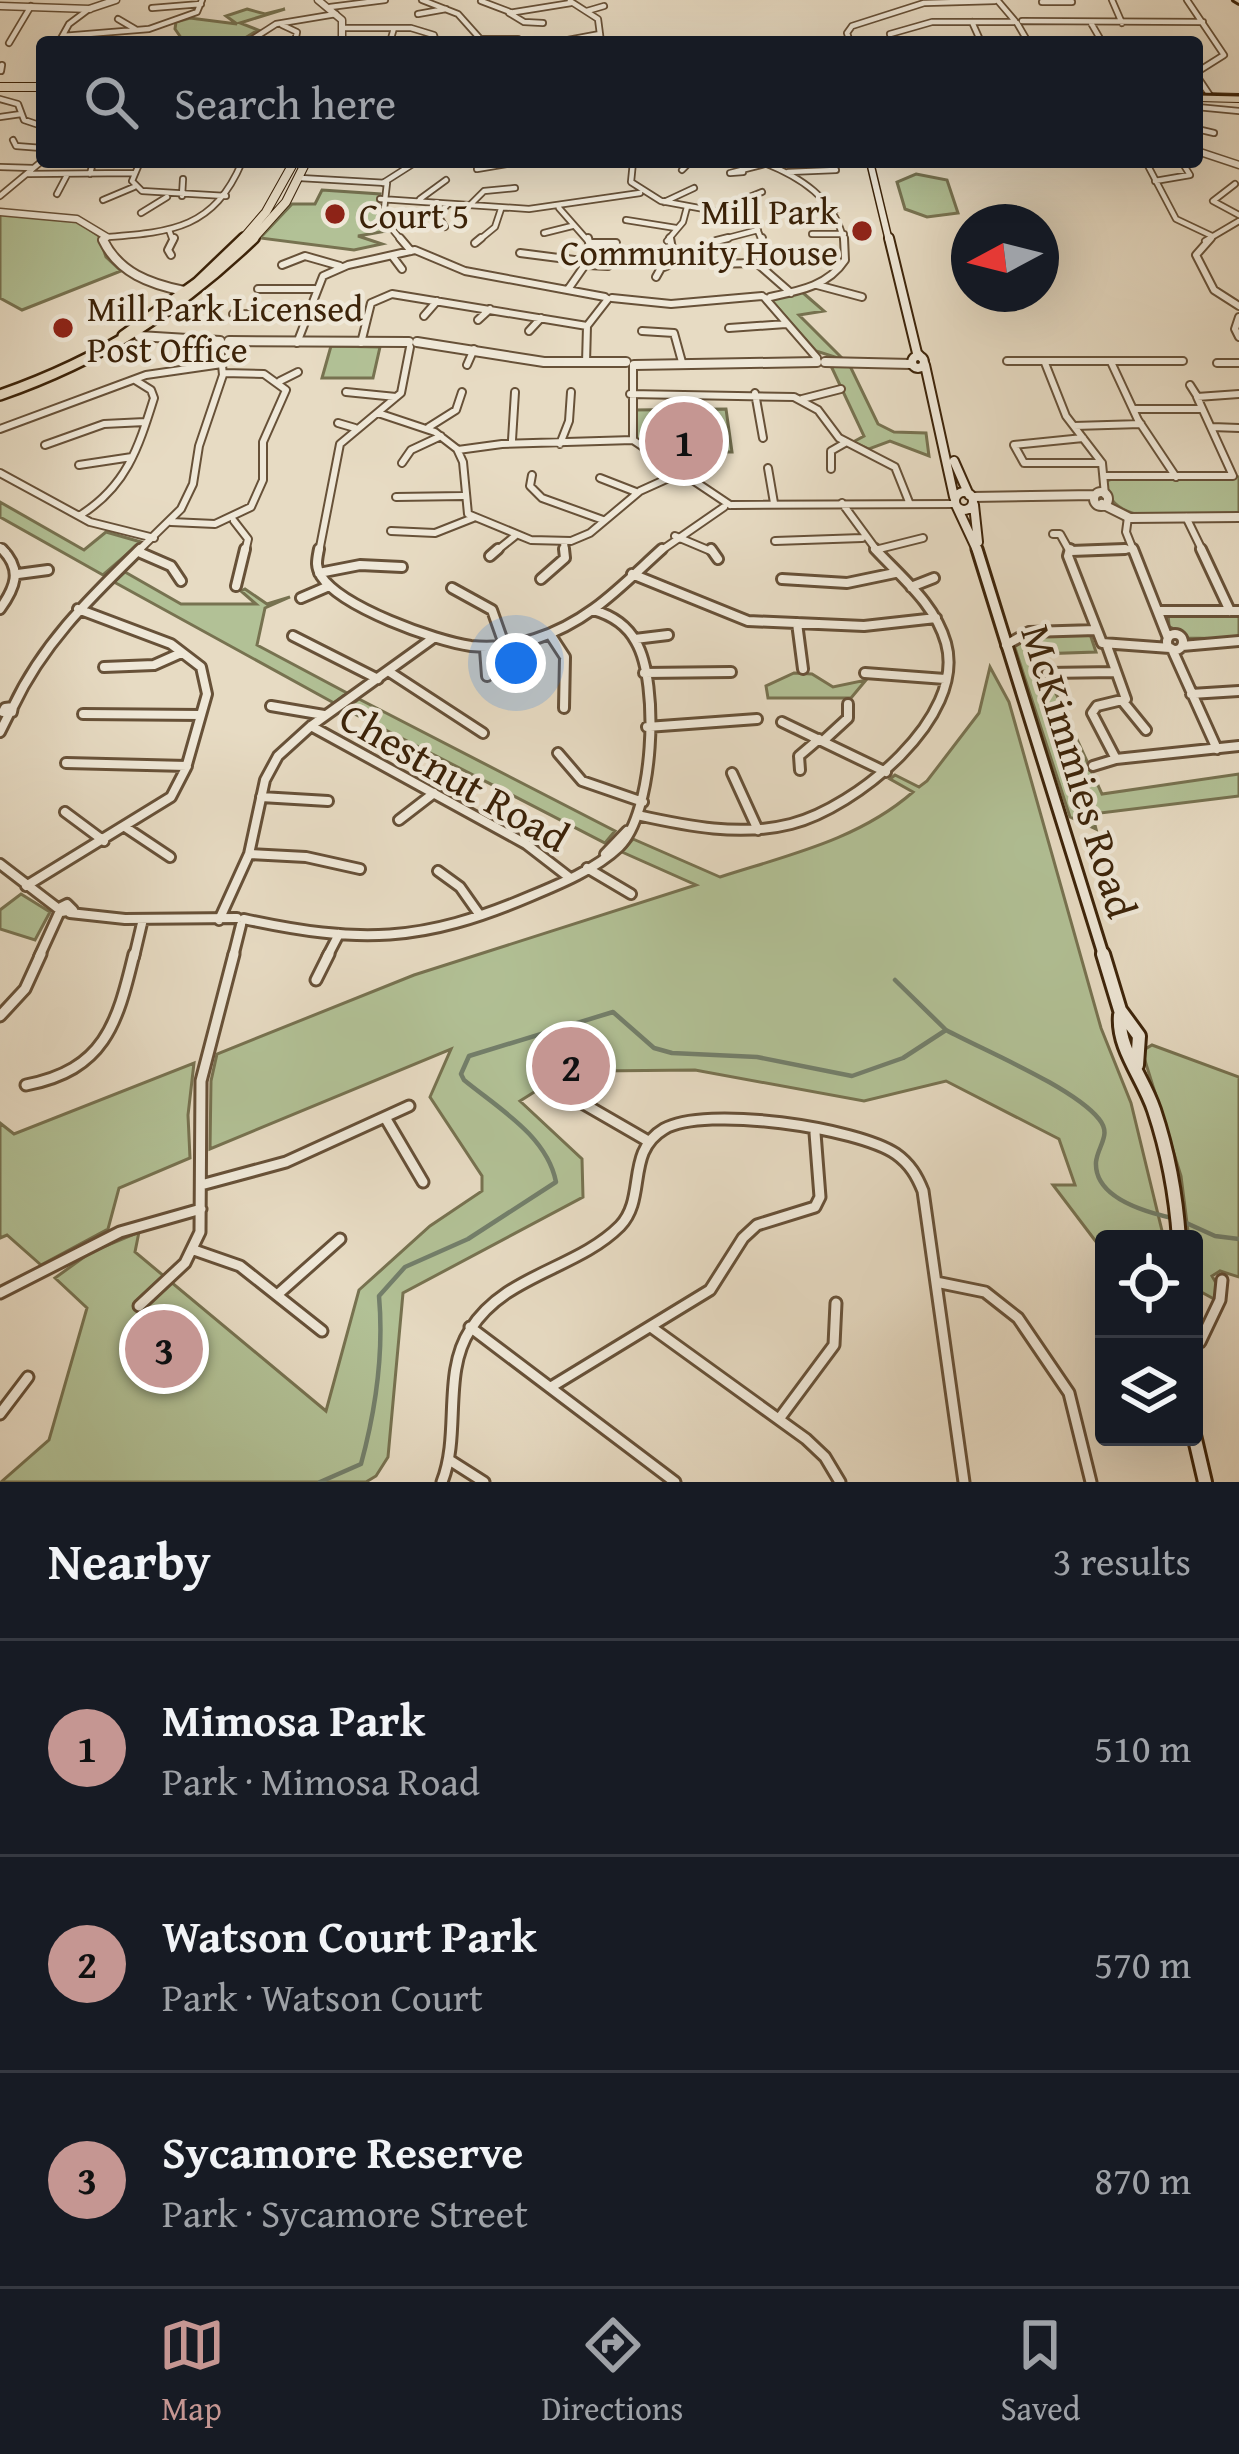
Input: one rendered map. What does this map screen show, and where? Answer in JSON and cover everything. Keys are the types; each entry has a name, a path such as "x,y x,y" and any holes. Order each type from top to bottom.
{"highway":[{"path":"0,85 36,85"},
{"path":"1203,86 1239,95"}],"main road":[{"path":"0,6 21,3 87,10 116,0"},
{"path":"318,0 334,11 345,27 343,36"},
{"path":"1203,153 1239,165"},
{"name":"McKimmies Road","path":"871,168 954,501 978,551 1129,1038 1176,1196 1178,1230"},
{"path":"0,391 76,367 137,334 280,212 296,172"},
{"path":"2,212 69,217 105,238 118,266 157,284 190,291"},
{"path":"137,334 222,344 300,340 436,344 534,361 585,359 630,365 820,359 916,362"},
{"name":"McKimmies Road","path":"941,435 973,500 978,551"},
{"path":"954,501 1102,499 1128,517 1239,517"},
{"path":"1197,1446 1205,1482"}],"street":[{"path":"253,36 281,24 326,15 342,5 385,0"},
{"path":"422,0 447,9 476,27 481,36"},
{"path":"850,36 850,28 921,2 997,0 1026,36"},
{"path":"1112,0 1123,20"},
{"path":"1187,0 1224,56 1203,83"},
{"path":"375,1 382,9"},
{"path":"481,1 525,22 543,23"},
{"path":"510,12 570,1 598,19 600,36"},
{"path":"152,8 201,2"},
{"path":"86,36 191,16 201,2"},
{"path":"1042,2 1073,3"},
{"path":"1060,2 1070,22"},
{"path":"9,43 31,6"},
{"path":"586,11 604,6"},
{"path":"418,14 447,9"},
{"path":"64,36 87,10"},
{"path":"118,19 136,30"},
{"path":"884,19 900,30"},
{"path":"890,36 926,22 1203,23"},
{"path":"972,22 978,36"},
{"path":"281,24 297,32 296,36"},
{"path":"1093,24 1099,36"},
{"path":"345,27 394,28 432,36"},
{"path":"392,36 394,28"},
{"path":"0,99 18,104 21,114"},
{"path":"1203,107 1236,110 1233,122"},
{"path":"0,117 21,114 36,123"},
{"path":"1203,131 1214,134"},
{"path":"13,140 16,146 36,148"},
{"path":"0,166 35,168"},
{"path":"0,196 35,168"},
{"path":"90,174 92,168"},
{"path":"136,187 137,168"},
{"path":"105,238 169,230 202,218 227,196 239,168"},
{"path":"406,168 383,192 387,226 410,250 465,271 606,297 679,304 781,295 815,285 844,261 844,234 826,196 777,168"},
{"path":"477,169 483,168"},
{"path":"633,168 632,182 639,193"},
{"path":"742,172 752,168"},
{"path":"787,172 805,168"},
{"path":"818,168 836,170"},
{"path":"1149,168 1178,221 1213,236"},
{"path":"1155,181 1185,179 1190,173 1186,168"},
{"path":"296,172 317,179 369,181 383,192 420,200 502,209 559,208 639,193 663,203 742,217 759,230"},
{"path":"28,174 135,173"},
{"path":"57,194 67,175"},
{"path":"182,196 183,179"},
{"path":"420,200 425,191 446,180"},
{"path":"1235,184 1213,201 1239,218 1199,246 1196,258 1214,290 1239,306"},
{"path":"103,200 136,187 168,196 227,196"},
{"path":"0,188 10,188"},
{"path":"469,206 482,192 515,188"},
{"path":"663,203 694,188"},
{"path":"719,210 762,192"},
{"path":"141,213 168,196"},
{"path":"445,227 438,215 449,203"},
{"path":"687,207 667,246 682,259 758,263 791,292"},
{"path":"559,208 590,244 589,263 568,289"},
{"path":"475,243 495,227 502,209"},
{"path":"789,209 836,210"},
{"path":"626,220 678,229"},
{"path":"544,232 573,226"},
{"path":"169,230 174,238 168,250 171,255"},
{"path":"716,241 759,230"},
{"path":"758,263 759,230"},
{"path":"812,234 844,234"},
{"path":"590,244 616,243"},
{"path":"300,340 320,279 342,267 410,250"},
{"path":"520,253 608,266"},
{"path":"759,253 793,256"},
{"path":"282,265 304,256 342,267"},
{"path":"394,256 401,269"},
{"path":"656,278 661,268 682,259"},
{"path":"710,264 710,274"},
{"path":"815,285 862,297"},
{"path":"373,288 382,296"},
{"path":"258,289 315,289"},
{"path":"361,343 370,304 382,296 438,299 587,325"},
{"path":"585,359 587,325 606,297"},
{"path":"767,298 820,359"},
{"path":"424,316 438,299"},
{"path":"478,320 491,308"},
{"path":"233,314 307,315"},
{"path":"529,331 542,317"},
{"path":"1238,332 1239,317"},
{"path":"729,328 786,324"},
{"path":"642,331 674,333 682,362"},
{"path":"5,712 77,609 171,522 193,484 201,438 223,369 222,344"},
{"path":"413,346 397,397 339,448 316,555 319,573 328,586 434,639 484,649 550,634 594,611 675,536 728,506 954,501"},
{"path":"467,365 474,350"},
{"path":"1007,362 1183,361"},
{"path":"1111,362 1133,410 1176,477"},
{"path":"1045,363 1073,426 1102,463 1102,499"},
{"path":"1217,363 1239,363"},
{"path":"630,365 633,440 728,506"},
{"path":"0,429 162,371 223,369 280,381 287,394 262,445 264,478 258,500 232,520 200,526 171,522"},
{"path":"280,381 298,372"},
{"path":"79,516 116,493 132,457 154,395 134,380"},
{"path":"1104,476 1234,474 1190,385"},
{"path":"801,400 841,388"},
{"path":"346,392 397,397"},
{"path":"428,428 456,410 462,392"},
{"path":"512,440 515,392"},
{"path":"560,445 569,421 571,392"},
{"path":"630,394 755,392 801,400 818,410 830,430 846,443 895,467 909,502"},
{"path":"755,392 763,438"},
{"path":"1197,396 1239,394"},
{"path":"1133,410 1202,409"},
{"path":"378,412 428,428 458,450 465,468 464,510 473,518 543,542 564,542 590,533 638,493 682,472"},
{"path":"45,445 109,423 145,422"},
{"path":"338,423 357,428"},
{"path":"1073,426 1141,424"},
{"path":"1212,428 1239,428"},
{"path":"402,463 408,452 442,436"},
{"path":"1083,438 1019,441 1014,446 1024,463 1102,463"},
{"path":"458,450 512,440 560,445 633,440"},
{"path":"831,469 831,451 846,443"},
{"path":"79,465 132,457"},
{"path":"768,468 774,503"},
{"path":"0,473 79,516 156,538"},
{"path":"532,475 530,486 538,496 605,520"},
{"path":"601,478 638,493"},
{"path":"397,496 463,496"},
{"path":"637,815 705,831 758,830 827,811 886,772 934,713 948,650 936,618 862,538 844,502"},
{"path":"1128,517 1126,532 1217,749"},
{"path":"391,531 435,533 473,518"},
{"path":"1160,611 1234,611 1186,518"},
{"path":"232,520 248,539 236,586"},
{"path":"1053,534 1060,534 1071,551"},
{"path":"490,556 516,535"},
{"path":"675,536 711,549 718,559"},
{"path":"776,542 862,538"},
{"path":"874,551 923,538"},
{"path":"542,580 565,558 564,542"},
{"path":"0,548 14,560 18,574 0,609"},
{"path":"1071,551 1133,549"},
{"path":"1071,551 1068,556 1096,630 1107,646 1124,703 1148,732"},
{"path":"140,552 167,563 181,581"},
{"path":"319,573 360,565 402,567"},
{"path":"18,574 48,570"},
{"path":"782,579 854,583 895,573"},
{"path":"632,574 742,620 875,626 936,618"},
{"path":"909,587 934,578"},
{"path":"301,598 328,586"},
{"path":"452,588 492,610 505,647"},
{"path":"28,887 171,797 187,766 201,716 206,677 183,652 124,621 77,609"},
{"path":"0,865 65,910 99,917 259,922 339,934 411,936 570,878 622,844 643,802 648,779 644,673 635,639 594,611"},
{"path":"797,623 803,669"},
{"path":"1022,627 1038,631"},
{"path":"1006,645 1021,634 1038,631 1096,630"},
{"path":"550,634 565,660 564,707"},
{"path":"635,639 668,635"},
{"path":"293,636 378,679"},
{"path":"219,920 249,854 261,797 278,757 310,726 434,639"},
{"path":"1107,646 1239,641"},
{"path":"484,649 487,676"},
{"path":"104,667 154,665 183,652"},
{"path":"388,671 483,733"},
{"path":"644,673 731,672"},
{"path":"1047,673 1116,672"},
{"path":"865,673 945,679"},
{"path":"1191,694 1239,691"},
{"path":"1116,759 1091,711 1124,703"},
{"path":"813,764 800,767 800,754 848,718 848,704"},
{"path":"271,706 326,716"},
{"path":"83,714 201,716"},
{"path":"646,727 758,719"},
{"path":"789,721 886,772"},
{"name":"Chestnut Road","path":"310,726 526,844 570,878"},
{"path":"1093,766 1116,759 1239,746"},
{"path":"558,753 563,765 581,780 643,802"},
{"path":"66,763 187,766"},
{"path":"731,773 758,830"},
{"path":"399,820 434,793"},
{"path":"261,797 328,801"},
{"path":"65,812 104,841"},
{"path":"125,827 170,857"},
{"path":"249,854 306,857 360,869"},
{"path":"587,868 631,894"},
{"path":"438,871 460,887 478,914"},
{"path":"0,1016 25,989 54,922 65,910"},
{"path":"26,1085 78,1069 105,1046 143,919"},
{"path":"139,1306 194,1250 201,1209 201,1082 239,924"},
{"path":"316,980 339,934"},
{"path":"584,1104 648,1141"},
{"path":"201,1185 286,1162 409,1106"},
{"path":"442,1482 451,1461 457,1364 470,1327 500,1298 620,1226 632,1208 638,1161 648,1141 675,1121 709,1115 879,1146 911,1166 923,1191 964,1482"},
{"path":"386,1119 423,1183"},
{"path":"551,1387 717,1285 742,1239 756,1226 815,1207 820,1197 815,1133"},
{"path":"0,1293 120,1232 201,1209"},
{"path":"277,1295 340,1239"},
{"path":"194,1250 240,1266 322,1331"},
{"path":"1202,1338 1220,1300 1222,1280"},
{"path":"936,1282 985,1292 1018,1318 1069,1393 1090,1482"},
{"path":"778,1420 830,1354 836,1334 836,1303"},
{"path":"470,1327 675,1482"},
{"path":"651,1327 816,1447 840,1482"},
{"path":"0,1414 28,1377"},
{"path":"451,1461 484,1482"}],"green space":[{"path":"247,9 265,14 285,9 240,23 258,30 248,36 180,36 175,29 176,22 190,18 237,24 226,16"},
{"path":"916,174 947,180 955,204 951,204 951,214 927,217 905,209 897,182"},
{"path":"322,190 380,194 378,215 387,231 358,236 382,244 354,250 260,238 292,204 315,204"},
{"path":"0,213 76,220 99,236 106,257 121,271 22,310 0,298"},
{"path":"802,292 824,311 799,315 844,360 816,351 771,300"},
{"path":"331,346 380,347 373,378 322,378"},
{"path":"831,366 850,366 878,424 894,432 926,433 929,456 890,441 869,449 853,442 864,436"},
{"path":"726,409 732,452 724,452 695,476 653,455 635,439 633,410"},
{"path":"1239,477 1239,514 1180,518 1138,515 1121,508 1110,497 1106,481 1112,479"},
{"path":"0,502 84,550 106,532 141,542 103,575 0,517"},
{"path":"125,572 181,604 256,604 241,591 245,589 267,604 290,597 265,608 257,645 347,693 334,703 114,582"},
{"path":"1168,613 1239,613 1239,639 1186,638 1169,626"},
{"path":"1033,633 1090,634 1096,652 1038,654 1102,794 1239,774 1239,796 1092,814 1096,829 1070,817 1014,645"},
{"path":"990,667 1009,702 1101,1028 1131,1103 1162,1230 1095,1230 1095,1240 1053,1185 1075,1185 1059,1139 946,1081 864,1101 695,1070 596,1071 599,1097 591,1093 581,1072 566,1072 520,1101 582,1159 583,1197 403,1293 388,1457 376,1476 366,1482 1,1482 49,1440 87,1308 55,1278 91,1252 139,1232 135,1252 326,1411 359,1290 430,1226 482,1191 482,1176 430,1097 451,1049 210,1149 211,1081 217,1054 414,975 696,885 622,852 633,839 720,877 846,834 913,792 890,779 895,775 919,787 927,781 979,713"},
{"path":"794,673 812,674 833,687 866,680 851,698 768,698 766,686"},
{"path":"359,699 615,831 605,843 345,709"},
{"path":"21,894 50,912 35,940 0,929 0,910"},
{"path":"1152,1045 1239,1077 1239,1277 1220,1271 1212,1276 1219,1288 1214,1299 1203,1293 1203,1230 1188,1230 1181,1176 1142,1051"},
{"path":"194,1063 188,1115 190,1158 119,1188 108,1229 41,1265 7,1235 0,1238 0,1123 14,1134"}],"waterway":[{"path":"895,980 945,1029"},
{"path":"320,1482 361,1464 378,1381 379,1296 405,1267 468,1239 556,1182 532,1137 464,1080 461,1074 469,1056 613,1012 654,1048 672,1053 757,1057 852,1076 903,1058 946,1030 1049,1082 1087,1107 1104,1130 1096,1162 1103,1185 1123,1201 1172,1218"},
{"path":"1182,1221 1215,1236 1239,1239"}],"tram line":[{"path":"1203,94 1239,95"}],"place":[{"name":"Court 5","path":"335,214"},
{"name":"Mill Park Community House","path":"862,231"},
{"name":"Mill Park Licensed Post Office","path":"63,328"},
{"name":"Mimosa Park","path":"684,441"},
{"name":"Watson Court Park","path":"571,1066"},
{"name":"Sycamore Reserve","path":"164,1349"}]}
